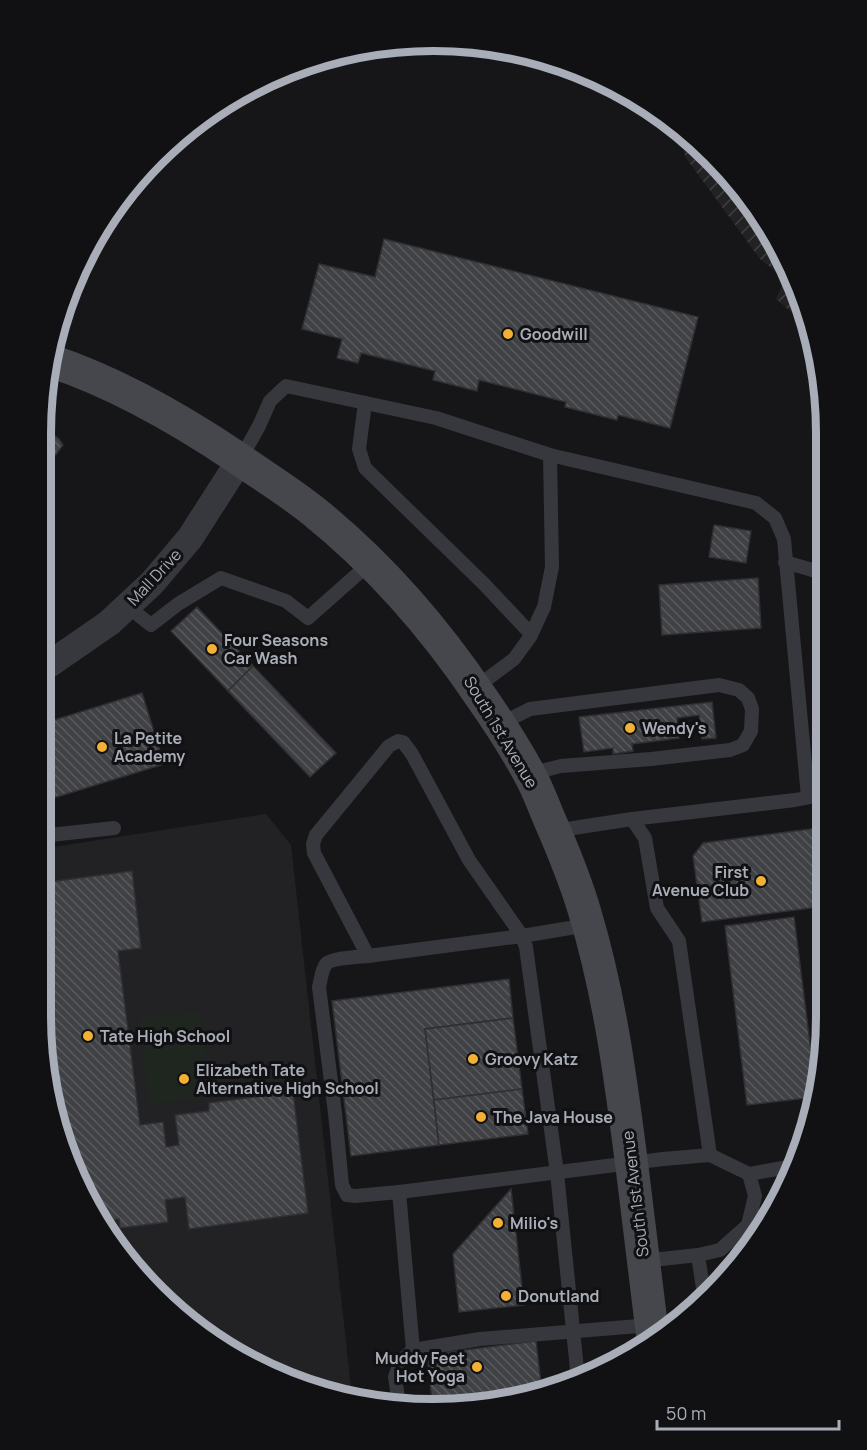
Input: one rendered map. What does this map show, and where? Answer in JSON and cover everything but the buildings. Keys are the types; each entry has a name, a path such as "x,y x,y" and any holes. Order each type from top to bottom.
{"main road":[{"name":"South 1st Avenue","path":"57,363 118,387 200,432 312,510 350,543 423,619 457,662 500,724 529,774 567,862 585,911 609,1010 621,1076 652,1331"}],"street":[{"name":"Mall Drive","path":"51,663 109,623 152,583 190,538 240,460"}],"lane":[{"path":"240,460 270,401 286,386 436,418 550,455 756,503 775,518 784,539 808,797"},
{"path":"365,403 359,449 365,468 484,584 531,634"},
{"path":"475,688 514,659 531,634 544,607 552,567 550,455"},
{"path":"785,562 816,571"},
{"path":"127,606 151,625 178,604 221,578 286,601 308,618 370,563"},
{"path":"500,724 530,709 719,685 739,690 748,698 752,709 751,730 743,745 730,750 651,759 561,765 529,774"},
{"path":"368,956 314,853 313,844 316,835 389,746 398,741 402,742 411,754 469,860 522,936 526,947 557,1173 577,1371"},
{"path":"554,831 816,796"},
{"path":"632,819 645,838 657,908 679,941 710,1155"},
{"path":"51,835 114,828"},
{"path":"588,925 522,936 333,960 327,963 322,972 319,987 342,1185 347,1194 355,1196 399,1192 710,1155 749,1174 785,1168"},
{"path":"643,1261 698,1255 720,1250 748,1225 755,1196 749,1174"},
{"path":"399,1192 413,1350"},
{"path":"698,1255 703,1288"},
{"path":"398,1397 395,1377 401,1361 413,1350 480,1339 573,1332 650,1332"}],"shaded area":[{"path":"681,142 704,163 737,201 765,242 783,277 760,259 686,158"},
{"path":"784,281 798,318 776,299"},
{"name":"Elizabeth Tate Alternative High School","path":"266,814 291,845 351,1390 287,1370 264,1360 221,1335 181,1304 146,1269 102,1208 90,1186 71,1139 54,1066 51,1016 51,847"},
{"path":"200,1011 211,1097 149,1104 139,1018"}],"place":[{"name":"Goodwill","path":"508,334"},
{"name":"Four Seasons Car Wash","path":"212,649"},
{"name":"Wendy's","path":"630,728"},
{"name":"La Petite Academy","path":"102,747"},
{"name":"First Avenue Club","path":"761,881"},
{"name":"Tate High School","path":"88,1036"},
{"name":"Groovy Katz","path":"473,1059"},
{"name":"Elizabeth Tate Alternative High School","path":"184,1079"},
{"name":"The Java House","path":"481,1117"},
{"name":"Milio's","path":"498,1223"},
{"name":"Donutland","path":"506,1296"},
{"name":"Muddy Feet Hot Yoga","path":"477,1367"}]}
